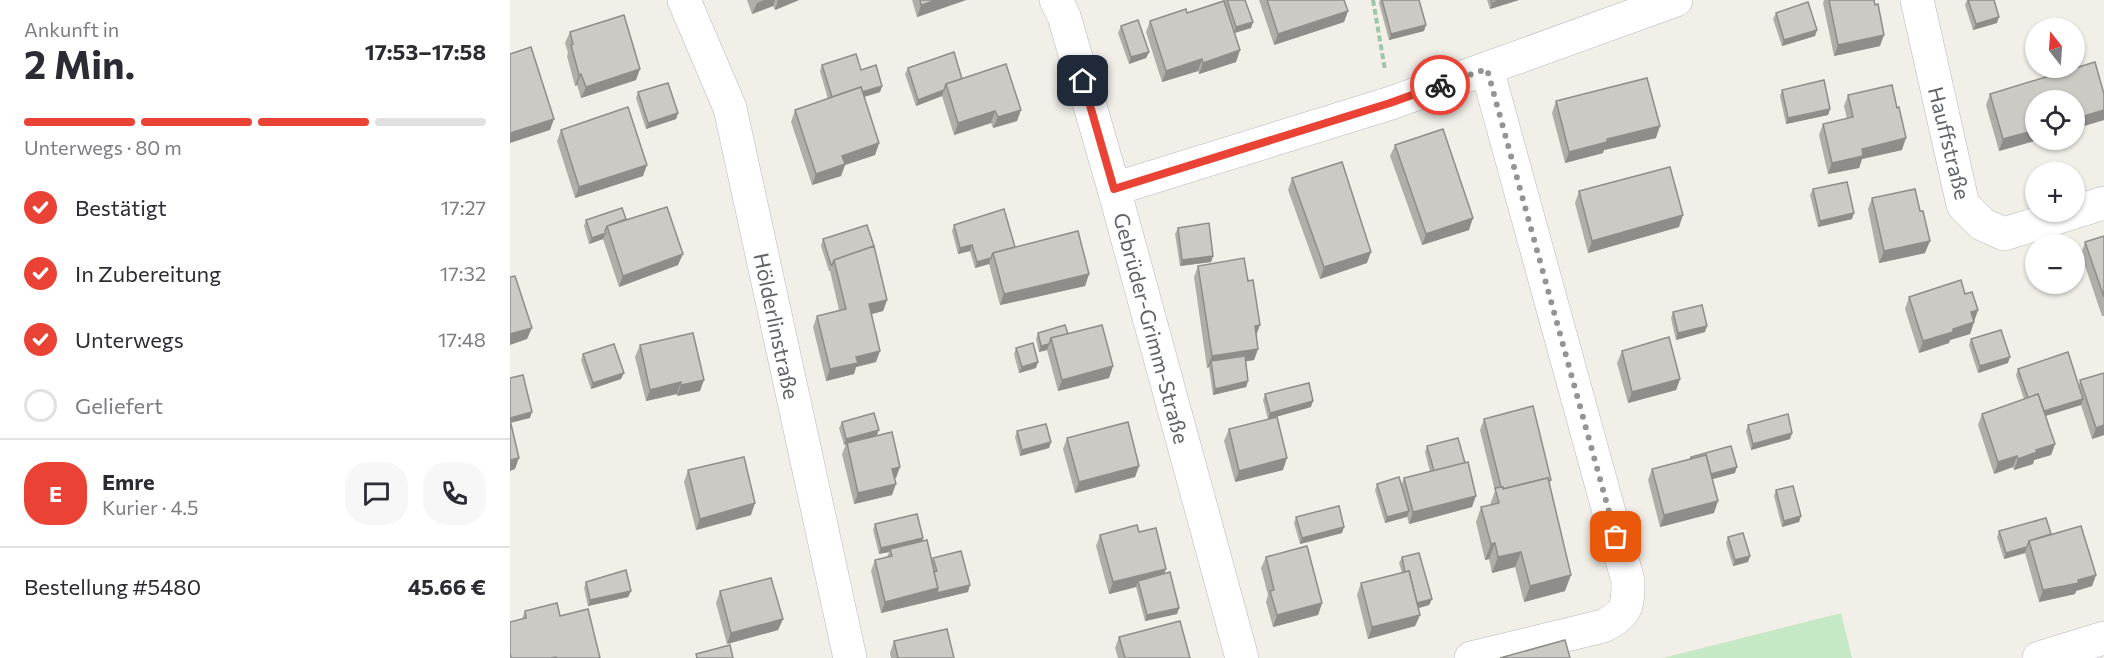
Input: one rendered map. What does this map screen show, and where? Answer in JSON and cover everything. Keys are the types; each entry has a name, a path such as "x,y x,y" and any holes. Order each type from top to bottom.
{"street":[{"name":"Hölderlinstraße","path":"684,0 730,108 850,658"},
{"name":"Gebrüder-Grimm-Straße","path":"1056,0 1064,16 1114,189 1242,658"},
{"path":"1114,189 1390,103 1676,0"},
{"name":"Hauffstraße","path":"1917,0 1963,204 1982,224 2004,234 2104,203"},
{"path":"1471,658 1603,626 1618,618 1628,604 1628,581 1487,69"},
{"path":"2039,658 2104,638"}],"path":[{"path":"1373,0 1390,103"}],"green space":[{"path":"1841,613 1852,658 1663,658"}],"building":[{"path":"920,0 937,0 921,5"},
{"path":"1227,0 1245,0 1253,22 1236,27"},
{"path":"1267,0 1344,0 1348,11 1278,34"},
{"path":"1382,0 1419,0 1426,25 1391,34"},
{"path":"1829,0 1874,0 1875,5 1878,4 1884,35 1838,45"},
{"path":"1968,0 1994,0 1999,17 1976,24"},
{"path":"1224,1 1240,50 1203,63 1202,59 1166,71 1150,21 1186,9 1187,13"},
{"path":"1808,2 1817,30 1784,40 1776,13"},
{"path":"624,15 640,69 586,87 581,74 579,75 570,32"},
{"path":"1138,20 1149,52 1131,57 1121,26"},
{"path":"531,47 554,119 510,133 510,54"},
{"path":"954,52 962,79 946,84 944,90 918,100 908,68"},
{"path":"856,54 861,70 876,65 882,86 862,92 861,87 832,97 822,65"},
{"path":"2095,62 2104,94 2104,110 2085,116 2085,90 2025,90 2025,133 2003,139 1990,94 2042,78 2085,78 2085,65"},
{"path":"1006,64 1021,110 998,117 995,111 958,123 946,84"},
{"path":"1647,78 1660,126 1607,139 1607,142 1569,152 1556,101"},
{"path":"1824,80 1830,109 1788,118 1782,90"},
{"path":"668,83 678,113 648,123 638,92"},
{"path":"1892,85 1906,138 1862,149 1863,156 1832,163 1823,124 1853,117 1848,95"},
{"path":"861,87 879,143 842,156 845,164 816,174 795,110"},
{"path":"628,107 647,165 579,187 561,130"},
{"path":"1443,129 1473,218 1426,234 1395,145"},
{"path":"1342,162 1371,252 1324,267 1292,178"},
{"path":"1670,167 1683,215 1592,241 1579,191"},
{"path":"1847,182 1854,213 1820,221 1813,189"},
{"path":"1915,189 1930,241 1884,251 1872,198"},
{"path":"667,207 683,254 623,276 607,226"},
{"path":"622,208 626,219 607,226 606,233 592,238 586,220"},
{"path":"1004,209 1015,247 993,253 991,258 977,262 972,245 960,248 954,225"},
{"path":"1209,223 1213,256 1182,260 1178,228"},
{"path":"867,225 874,246 834,260 831,265 823,239"},
{"path":"1078,231 1089,274 1004,294 993,253"},
{"path":"2104,236 2104,297 2085,242"},
{"path":"874,246 887,300 869,304 880,351 856,357 858,363 830,369 817,316 846,309 834,260"},
{"path":"1244,258 1248,281 1253,280 1260,325 1255,326 1258,349 1212,356 1198,266"},
{"path":"515,276 532,328 510,334 510,277"},
{"path":"1961,280 1965,294 1972,292 1978,310 1971,312 1974,322 1953,329 1953,332 1923,341 1909,297"},
{"path":"1702,305 1707,326 1678,333 1673,312"},
{"path":"1065,325 1068,334 1051,338 1049,344 1041,346 1038,333"},
{"path":"1102,325 1113,366 1062,380 1051,338"},
{"path":"2001,330 2010,357 1980,366 1971,339"},
{"path":"693,333 704,380 681,385 681,382 650,390 640,345"},
{"path":"1669,337 1680,379 1632,392 1622,351"},
{"path":"1033,343 1038,362 1022,367 1016,348"},
{"path":"614,344 624,373 593,383 583,354"},
{"path":"2068,352 2083,399 2044,411 2038,394 2028,398 2018,369"},
{"path":"1245,356 1248,381 1215,389 1211,361"},
{"path":"2104,373 2104,425 2096,428 2080,380"},
{"path":"523,375 532,412 510,418 510,378"},
{"path":"1309,383 1313,401 1270,413 1265,394"},
{"path":"2038,394 2055,444 2018,459 2017,456 1998,462 1982,414"},
{"path":"1533,406 1551,480 1548,481 1548,478 1503,489 1484,419"},
{"path":"874,413 879,430 846,439 842,422"},
{"path":"1788,414 1792,433 1753,444 1748,425"},
{"path":"1277,417 1287,458 1239,471 1229,429"},
{"path":"510,420 519,458 510,460"},
{"path":"1128,422 1139,466 1079,482 1067,438"},
{"path":"1046,424 1051,442 1022,450 1017,431"},
{"path":"892,432 900,467 892,469 896,484 858,493 847,443"},
{"path":"1458,438 1465,463 1434,471 1427,446"},
{"path":"1731,446 1737,467 1711,474 1706,455 1691,459 1691,457"},
{"path":"1706,455 1718,501 1664,515 1652,469"},
{"path":"744,457 755,503 700,519 688,470"},
{"path":"1468,462 1476,496 1413,512 1404,478"},
{"path":"1399,477 1409,511 1387,517 1377,484"},
{"path":"1548,478 1571,575 1530,586 1521,552 1498,557 1495,543 1491,544 1481,507 1499,503 1495,488 1503,487 1503,489"},
{"path":"1793,486 1801,516 1784,521 1776,490"},
{"path":"1339,506 1344,527 1302,538 1296,517"},
{"path":"917,514 923,538 881,548 875,524"},
{"path":"2046,518 2051,534 2029,541 2027,547 2006,553 1999,531"},
{"path":"1137,525 1139,532 1156,528 1166,569 1113,582 1100,535"},
{"path":"2081,526 2096,575 2078,580 2079,583 2043,590 2029,541"},
{"path":"1743,533 1750,556 1735,560 1728,537"},
{"path":"927,540 938,588 885,602 875,560 892,556 890,549"},
{"path":"1307,546 1322,603 1277,615 1270,591 1274,590 1266,557"},
{"path":"961,551 970,585 937,593 934,572 937,571 933,558"},
{"path":"1419,553 1432,599 1417,603 1409,571 1405,572 1402,557"},
{"path":"626,570 631,591 590,600 586,582"},
{"path":"1409,571 1420,615 1372,627 1361,583"},
{"path":"1170,572 1179,608 1147,615 1138,581"},
{"path":"771,578 783,619 731,633 720,591"},
{"path":"557,603 560,616 588,609 600,658 511,658 510,622 526,618 525,611"},
{"path":"1180,621 1190,658 1125,658 1119,637"},
{"path":"947,629 954,658 898,658 894,641"},
{"path":"1565,640 1570,658 1500,658"},
{"path":"730,645 733,658 697,658 696,654"}],"way so far":[{"path":"1440,85 1487,69 1616,537"}],"route":[{"path":"1083,81 1114,189 1390,103 1440,85"}]}
